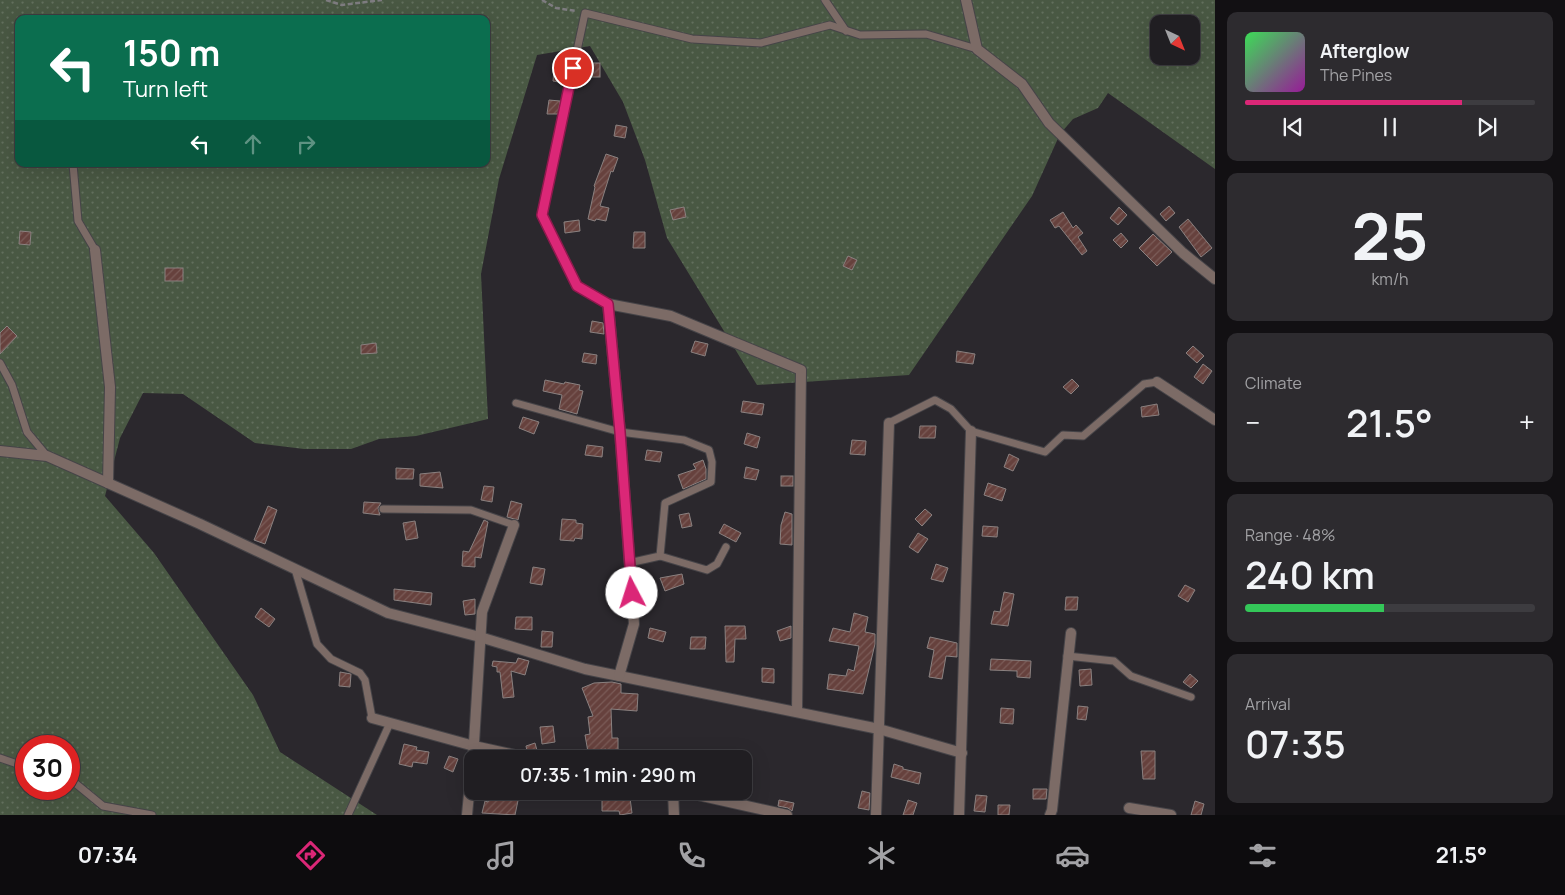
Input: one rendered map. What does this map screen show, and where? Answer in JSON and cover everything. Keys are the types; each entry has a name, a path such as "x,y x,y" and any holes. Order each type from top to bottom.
{"street":[{"path":"966,0 977,49 1022,84 1049,123 1183,253 1215,280"},
{"path":"95,250 110,387 108,483"},
{"path":"619,676 634,624 620,432 608,304 671,316 801,370 797,712"},
{"path":"1157,382 1215,420"},
{"path":"876,815 889,423"},
{"path":"959,815 971,431"},
{"path":"0,451 47,456 388,613 480,637 585,669 879,729 962,753"},
{"path":"474,750 482,612 514,525"},
{"path":"1050,815 1071,633"},
{"path":"372,718 492,750"},
{"path":"466,815 468,800"},
{"path":"674,800 674,815"},
{"path":"720,800 787,815"},
{"path":"1129,808 1171,815"}],"lane":[{"path":"825,0 846,31"},
{"path":"608,304 577,286 542,215 585,13 692,39 761,43 830,25 860,35 926,34 977,49"},
{"path":"73,167 78,220 95,250"},
{"path":"0,363 12,385 27,432 47,456"},
{"path":"889,423 934,400 951,409 971,431 1045,452 1063,436 1083,436 1144,384 1157,382"},
{"path":"516,403 620,432 684,440 709,450 712,462 711,482 665,503 660,556"},
{"path":"383,509 471,510 514,525"},
{"path":"629,562 660,556 707,570 717,564 726,547"},
{"path":"294,569 317,644 331,659 360,673 365,680 372,718"},
{"path":"1068,656 1114,661 1131,676 1191,697"},
{"path":"348,815 390,723"},
{"path":"0,758 15,763"},
{"path":"80,787 103,806 152,815"}],"path":[{"path":"326,0 342,5 382,0"},
{"path":"542,0 556,8 585,13"}],"green space":[{"path":"0,0 1215,0 1215,169 1108,93 1098,108 1073,119 1060,134 1032,196 909,375 757,385 667,238 645,160 623,102 590,46 537,55 499,179 481,274 488,419 416,436 379,439 351,449 304,449 255,443 183,394 143,393 120,438 105,496 154,553 253,695 280,752 377,815 0,815"}],"building":[{"path":"589,63 600,63 600,77 589,77"},
{"path":"554,71 566,73 564,83 553,81"},
{"path":"549,100 560,101 558,114 547,114"},
{"path":"616,125 627,127 625,138 614,136"},
{"path":"606,154 618,158 613,172 611,171 600,206 609,208 606,221 596,219 595,221 588,219 594,186"},
{"path":"1169,206 1175,213 1166,221 1160,214"},
{"path":"684,207 686,217 673,220 670,210"},
{"path":"1119,207 1127,215 1118,225 1110,218"},
{"path":"1063,212 1073,228 1076,225 1083,233 1078,237 1087,251 1082,255 1059,226 1055,228 1050,220"},
{"path":"1188,219 1212,248 1201,257 1179,227"},
{"path":"579,220 580,231 565,233 564,222"},
{"path":"20,231 31,232 30,245 19,244"},
{"path":"634,232 645,232 645,248 633,248"},
{"path":"1121,233 1128,241 1121,248 1113,240"},
{"path":"1153,234 1172,252 1157,266 1139,248"},
{"path":"848,256 857,260 852,270 843,266"},
{"path":"165,268 183,268 183,281 165,281"},
{"path":"592,321 603,323 604,334 590,332"},
{"path":"7,326 17,336 0,354 0,333"},
{"path":"695,341 708,344 705,356 691,352"},
{"path":"376,343 377,353 361,354 361,345"},
{"path":"1193,346 1204,356 1197,363 1186,353"},
{"path":"957,351 975,354 973,364 956,362"},
{"path":"584,353 597,355 596,364 582,362"},
{"path":"1203,364 1212,371 1203,384 1194,377"},
{"path":"1072,379 1079,386 1071,394 1063,387"},
{"path":"545,380 580,385 579,390 583,391 577,414 559,409 562,395 543,391"},
{"path":"743,401 764,404 762,415 741,412"},
{"path":"1157,404 1159,415 1142,417 1141,407"},
{"path":"523,417 539,422 534,434 519,428"},
{"path":"920,426 936,426 935,438 919,438"},
{"path":"747,433 760,437 757,448 744,444"},
{"path":"852,440 866,441 865,455 850,454"},
{"path":"587,445 603,447 602,457 585,455"},
{"path":"647,450 662,452 660,462 645,460"},
{"path":"1009,454 1019,459 1013,471 1004,467"},
{"path":"703,460 706,469 706,479 683,489 678,475 696,469 693,464"},
{"path":"746,467 759,470 756,480 744,478"},
{"path":"396,468 414,469 413,479 396,479"},
{"path":"440,472 443,488 420,486 420,474"},
{"path":"781,476 793,476 793,486 781,486"},
{"path":"988,483 1006,489 1002,501 984,495"},
{"path":"484,486 494,487 492,502 481,500"},
{"path":"511,501 522,504 518,520 507,517"},
{"path":"364,502 381,503 378,508 380,515 363,513"},
{"path":"268,506 277,510 265,544 254,540"},
{"path":"925,509 932,515 922,526 915,519"},
{"path":"785,512 792,514 792,545 780,544 781,525"},
{"path":"689,513 692,526 682,528 679,515"},
{"path":"562,519 576,520 576,523 583,524 582,539 575,538 574,541 560,540"},
{"path":"484,520 488,522 481,558 475,557 475,567 462,566 463,551 469,552"},
{"path":"415,521 418,538 406,540 403,523"},
{"path":"724,524 741,533 736,542 719,533"},
{"path":"983,526 998,527 997,537 982,536"},
{"path":"918,533 928,539 918,553 909,547"},
{"path":"936,564 948,568 943,582 931,579"},
{"path":"533,567 545,569 542,585 530,583"},
{"path":"682,574 684,584 665,591 660,578"},
{"path":"1185,585 1195,590 1188,602 1178,596"},
{"path":"394,589 432,593 431,605 394,600"},
{"path":"1004,592 1014,594 1008,626 991,624 994,611 1000,612"},
{"path":"1066,597 1078,597 1077,610 1065,610"},
{"path":"475,599 475,614 465,615 463,601"},
{"path":"261,608 275,619 269,627 255,617"},
{"path":"854,613 868,617 865,632 875,634 875,644 863,694 827,689 829,674 846,676 848,669 854,671 859,646 829,641 833,628 850,632"},
{"path":"516,617 532,617 532,630 515,629"},
{"path":"725,626 745,626 746,639 735,639 734,662 726,662"},
{"path":"791,626 791,638 780,641 777,631"},
{"path":"650,628 666,632 663,642 648,638"},
{"path":"542,631 553,632 552,647 541,647"},
{"path":"691,637 706,637 705,649 690,649"},
{"path":"930,637 957,643 957,657 946,656 942,679 929,677 934,650 927,648"},
{"path":"518,658 529,661 525,675 511,671 514,697 503,698 500,672 497,672 497,667 492,666 493,661 516,663"},
{"path":"991,659 1031,661 1030,678 1017,677 1017,671 990,670"},
{"path":"762,668 774,669 774,683 762,682"},
{"path":"1091,669 1092,685 1080,686 1079,670"},
{"path":"340,672 351,674 350,687 339,686"},
{"path":"1190,674 1198,681 1191,688 1183,682"},
{"path":"612,682 621,684 621,693 638,694 637,711 611,709 612,738 618,738 618,750 588,750 585,735 590,734 588,717 593,716 582,688 594,683"},
{"path":"1078,706 1088,707 1086,720 1077,719"},
{"path":"1001,708 1014,709 1013,724 1000,723"},
{"path":"553,726 555,742 542,744 540,727"},
{"path":"535,743 537,750 527,750 526,746"},
{"path":"404,744 417,747 416,750 429,752 427,764 413,762 412,767 399,764"},
{"path":"1141,751 1155,751 1155,779 1143,779"},
{"path":"449,756 458,759 453,772 444,768"},
{"path":"894,764 903,767 903,769 921,773 919,784 891,777"},
{"path":"1033,789 1047,789 1046,799 1033,799"},
{"path":"862,791 870,793 869,810 858,808"},
{"path":"976,795 987,796 985,812 974,811"},
{"path":"489,800 518,800 515,815 482,813 485,801 488,802"},
{"path":"602,800 630,800 632,813 620,815 619,811 602,811"},
{"path":"779,800 794,803 792,811 778,806"},
{"path":"908,800 917,803 913,815 903,815"},
{"path":"1195,801 1204,804 1201,815 1191,815"},
{"path":"998,805 1010,805 1009,815 998,815"}],"route":[{"path":"573,68 542,215 577,286 608,304 632,593"}]}
